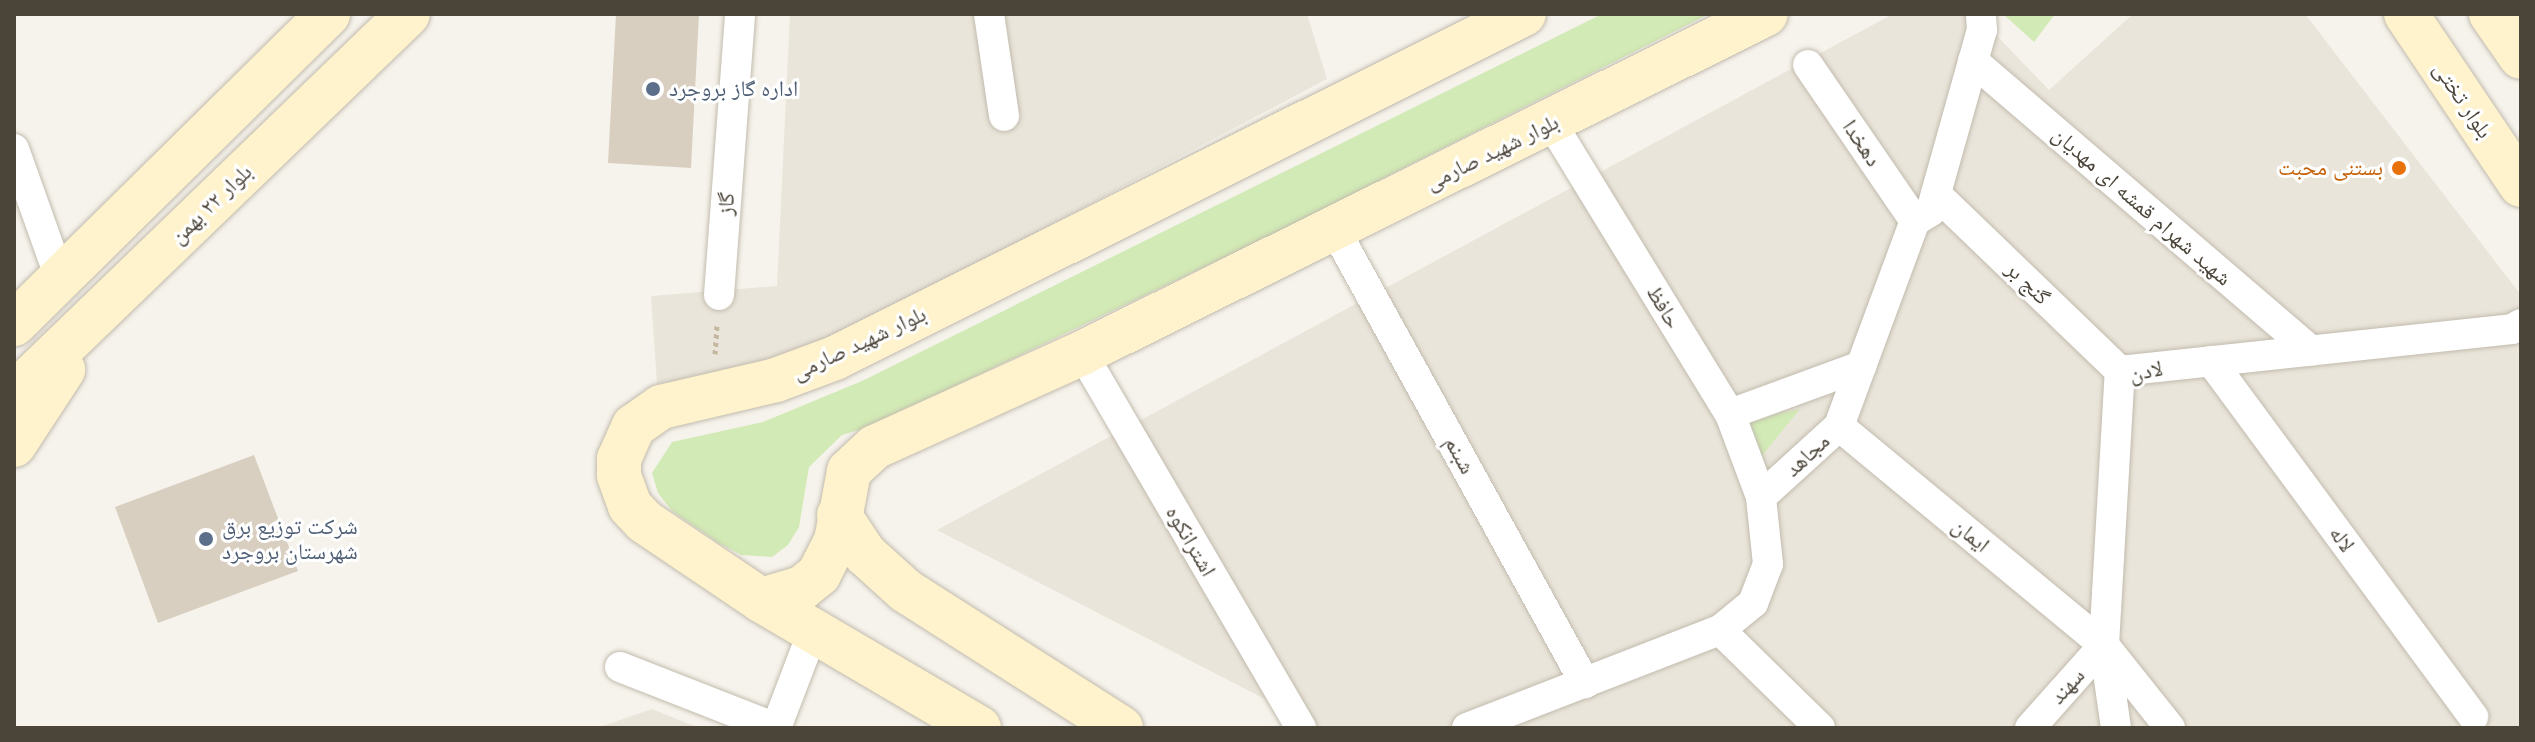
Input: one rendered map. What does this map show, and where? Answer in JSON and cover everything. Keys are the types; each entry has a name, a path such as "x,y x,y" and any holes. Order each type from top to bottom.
{"main road":[{"path":"14,323 328,14"},
{"name":"بلوار ۲۲ بهمن","path":"14,394 408,14"},
{"name":"بلوار شهید صارمی","path":"979,728 761,600 644,521 630,506 619,475 625,441 645,416 712,395 776,380 835,358 1524,14"},
{"name":"بلوار شهید صارمی","path":"761,600 802,588 819,574 836,541 843,485 861,456 1082,353 1552,124 1766,14"},
{"name":"بلوار تختی","path":"2406,14 2521,185"},
{"path":"2491,14 2521,57"},
{"path":"14,445 103,310"},
{"path":"839,515 865,554 906,591 1121,728"}],"street":[{"name":"گاز","path":"719,295 740,14"},
{"path":"989,14 1004,116"},
{"name":"مجاهد","path":"1761,497 1839,426 1915,221 1931,211 1973,61 1981,14"},
{"name":"شهید شهرام قمشه ای مهدیان","path":"1973,61 2311,351"},
{"name":"دهخدا","path":"1808,65 1915,221"},
{"name":"حافظ","path":"1552,124 1730,414 1761,497"},
{"path":"14,149 60,278"},
{"name":"گنج بر","path":"1936,194 2120,371"},
{"name":"شبنم","path":"1334,228 1585,683"},
{"name":"لادن","path":"2116,728 2104,645 2120,371 2512,329 2521,324"},
{"name":"اشترانکوه","path":"1082,353 1301,728"},
{"name":"لاله","path":"2211,361 2473,717"},
{"path":"1730,414 1861,366"},
{"name":"ایمان","path":"1839,426 2104,645 2170,728"},
{"path":"1467,728 1720,630 1753,603 1768,564 1761,497"},
{"path":"1720,630 1820,728"},
{"path":"620,667 776,728 813,631"},
{"name":"سهند","path":"2030,728 2104,645"}],"path":[{"path":"712,395 719,295"}],"shaded area":[{"path":"790,14 1307,14 1327,79 801,357 657,384 651,296 777,286"},
{"path":"1893,14 1976,14 2049,90 2133,14 2305,14 2521,295 2521,728 1321,728 937,530"},
{"path":"652,709 699,728 597,728"}],"green space":[{"path":"1602,14 1709,14 1271,235 872,426 842,435 809,467 799,527 788,545 772,557 741,555 717,542 672,511 658,493 652,473 672,442 763,422 862,381"},
{"path":"2003,14 2055,14 2034,42"},
{"path":"1800,409 1761,457 1748,420"}],"building":[{"name":"اداره گاز بروجرد","path":"616,14 699,14 691,168 608,163"},
{"name":"شرکت توزیع برق شهرستان بروجرد","path":"254,455 298,571 158,623 115,507"}],"place":[{"name":"اداره گاز بروجرد","path":"653,89"},
{"name":"بستنی محبت","path":"2399,168"},
{"name":"شرکت توزیع برق شهرستان بروجرد","path":"206,539"}]}
